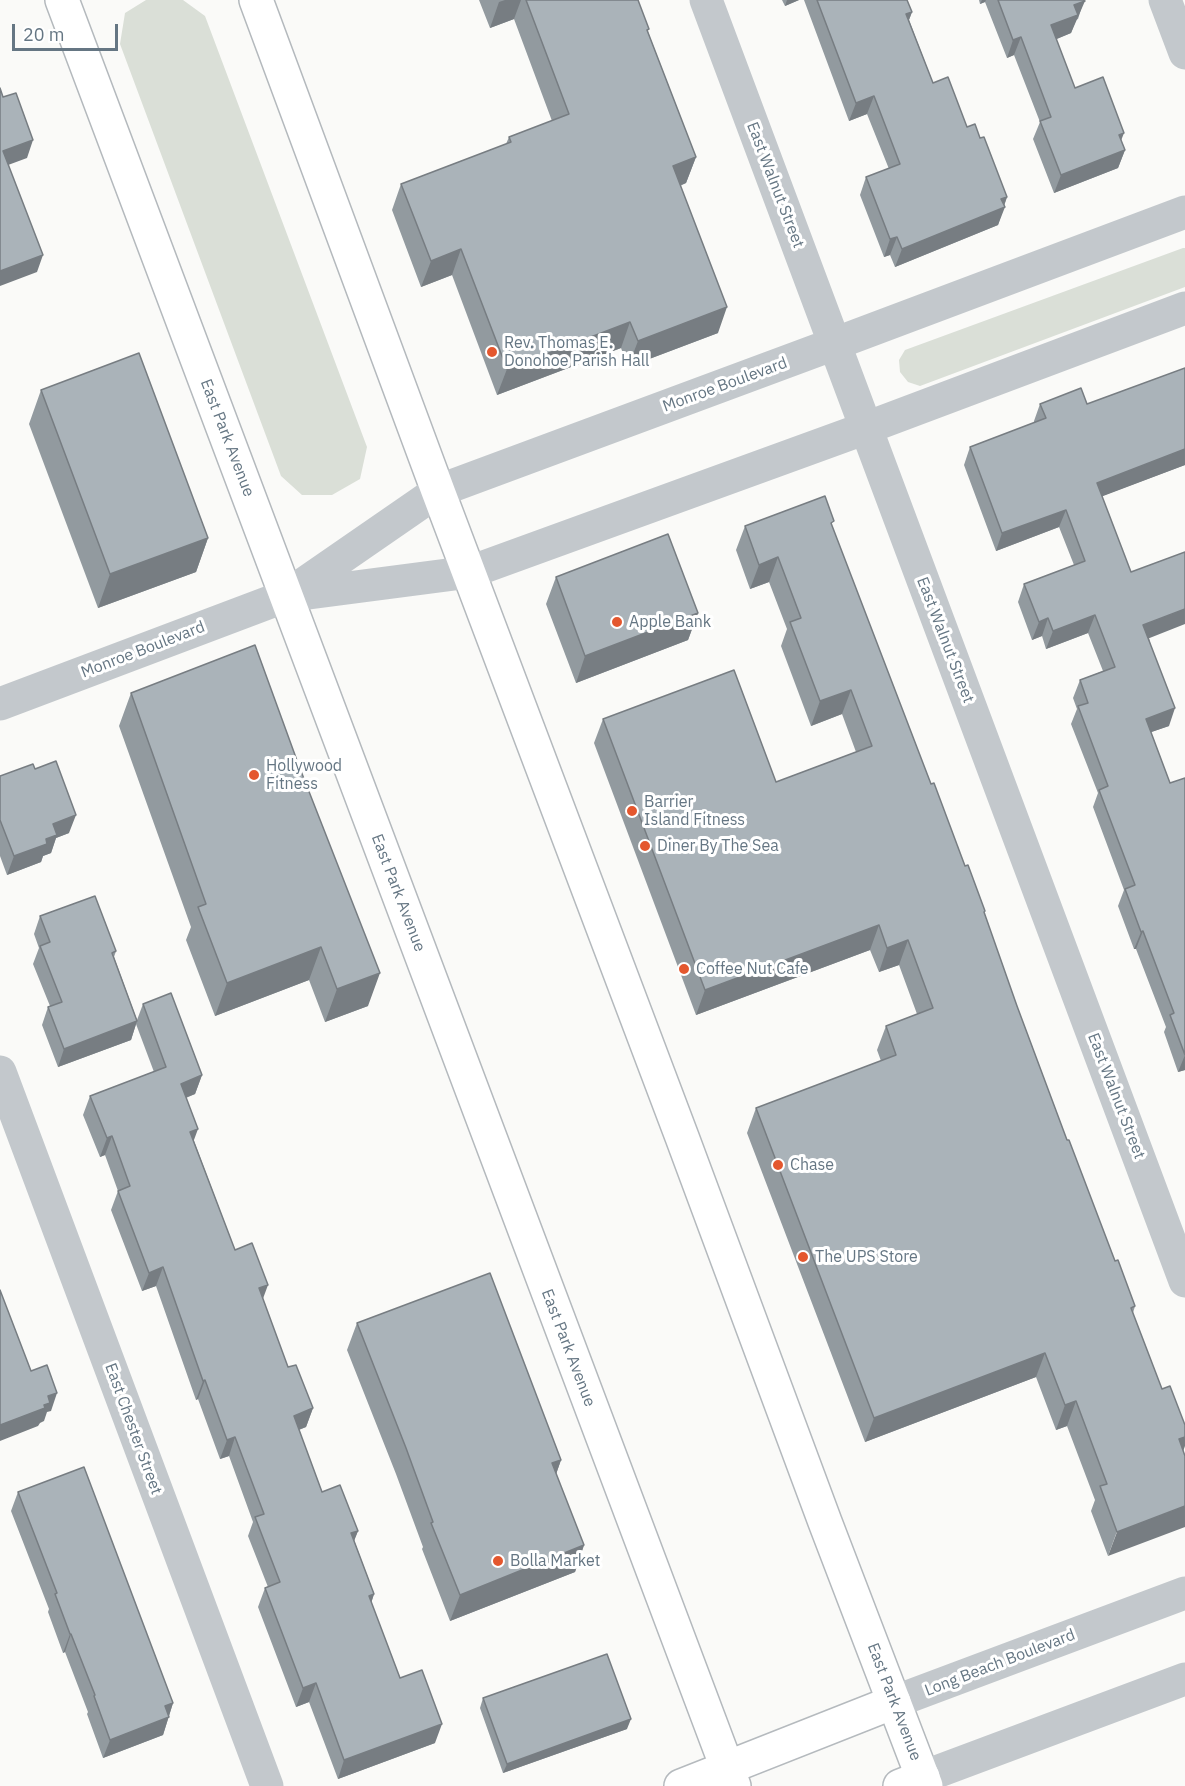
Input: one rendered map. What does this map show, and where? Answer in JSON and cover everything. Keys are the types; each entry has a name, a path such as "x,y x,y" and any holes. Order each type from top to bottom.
{"main road":[{"name":"East Park Avenue","path":"62,0 730,1777"},
{"name":"East Park Avenue","path":"256,0 438,491 894,1702 916,1783"},
{"name":"Long Beach Boulevard","path":"681,1786 730,1777 894,1702"}],"street":[{"name":"East Walnut Street","path":"706,0 1185,1281"},
{"path":"1165,0 1185,53"},
{"name":"Monroe Boulevard","path":"286,596 438,491 1185,212"},
{"name":"Monroe Boulevard","path":"0,704 286,596 470,572 866,428 1185,308"},
{"name":"East Chester Street","path":"0,1072 267,1786"},
{"name":"Long Beach Boulevard","path":"894,1702 1185,1593"},
{"path":"916,1783 1185,1679"}],"shaded area":[{"path":"146,0 183,0 205,16 367,447 360,479 332,495 302,495 281,476 120,44 125,13"},
{"path":"1185,248 1185,287 920,386 908,382 900,372 899,360 905,350"}],"building":[{"path":"526,0 638,0 649,29 647,30 696,157 673,166 727,307 638,341 630,322 507,369 461,249 431,261 401,184 511,142 509,137 569,114"},
{"path":"817,0 907,0 912,12 906,14 933,83 948,77 967,127 975,124 980,138 984,137 1007,197 1001,199 1005,207 902,249 897,237 890,239 866,177 900,164 874,96 856,103"},
{"path":"998,0 1085,1 1074,5 1078,15 1051,25 1075,88 1103,77 1124,133 1119,135 1125,150 1061,175 1040,121 1051,117 1021,37 1013,40"},
{"path":"0,88 3,97 16,93 33,140 3,151 43,255 0,271"},
{"path":"139,353 208,538 110,574 41,390"},
{"path":"1185,368 1185,449 1097,483 1131,572 1185,552 1185,609 1143,625 1175,708 1146,719 1170,783 1185,778 1185,1055 1170,1015 1174,1013 1125,889 1135,885 1099,790 1108,786 1078,706 1088,703 1080,680 1115,667 1095,615 1053,631 1048,618 1039,622 1024,584 1085,561 1066,510 1002,533 970,447 1046,418 1040,404 1081,388 1087,404"},
{"path":"825,496 834,521 831,523 931,784 934,783 965,866 968,865 1067,1140 1069,1140 1115,1261 1118,1260 1135,1306 1131,1308 1162,1389 1170,1386 1185,1425 1185,1437 1179,1439 1185,1456 1185,1506 1117,1532 1100,1486 1107,1484 1076,1401 1065,1405 1045,1353 874,1418 756,1108 896,1055 886,1026 933,1008 908,940 887,948 879,925 705,990 603,719 734,670 776,782 872,746 851,690 820,701 790,622 801,618 778,557 759,565 745,526"},
{"name":"Apple Bank","path":"668,534 698,613 585,656 556,577"},
{"path":"255,645 299,766 380,973 337,989 321,947 227,983 198,907 206,904 131,693"},
{"path":"56,761 76,815 53,824 57,835 46,839 47,844 14,856 0,820 0,776 33,764 35,769"},
{"path":"95,896 116,951 112,953 137,1021 64,1049 48,1007 62,1002 40,946 50,942 40,916"},
{"path":"171,993 202,1075 181,1084 198,1129 190,1132 235,1250 252,1243 268,1285 259,1288 288,1367 296,1365 313,1408 294,1416 322,1492 340,1485 358,1531 351,1533 374,1594 369,1596 400,1678 422,1670 442,1724 344,1760 316,1683 303,1688 265,1588 280,1582 255,1517 264,1514 235,1437 227,1440 205,1380 203,1381 163,1267 149,1273 118,1191 130,1186 112,1136 107,1138 90,1096 166,1067 143,1004"},
{"path":"490,1273 561,1460 552,1463 584,1545 460,1595 357,1323"},
{"path":"0,1290 31,1371 47,1365 57,1393 48,1396 50,1403 44,1405 45,1408 0,1425"},
{"path":"84,1467 173,1703 165,1706 169,1717 110,1740 18,1492"},
{"path":"607,1654 631,1719 507,1764 483,1698"}],"place":[{"name":"Rev. Thomas E. Donohoe Parish Hall","path":"492,352"},
{"name":"Apple Bank","path":"617,622"},
{"name":"Hollywood Fitness","path":"254,775"},
{"name":"Barrier Island Fitness","path":"632,811"},
{"name":"Diner By The Sea","path":"645,846"},
{"name":"Coffee Nut Cafe","path":"684,969"},
{"name":"Chase","path":"778,1165"},
{"name":"The UPS Store","path":"803,1257"},
{"name":"Bolla Market","path":"498,1561"}]}
